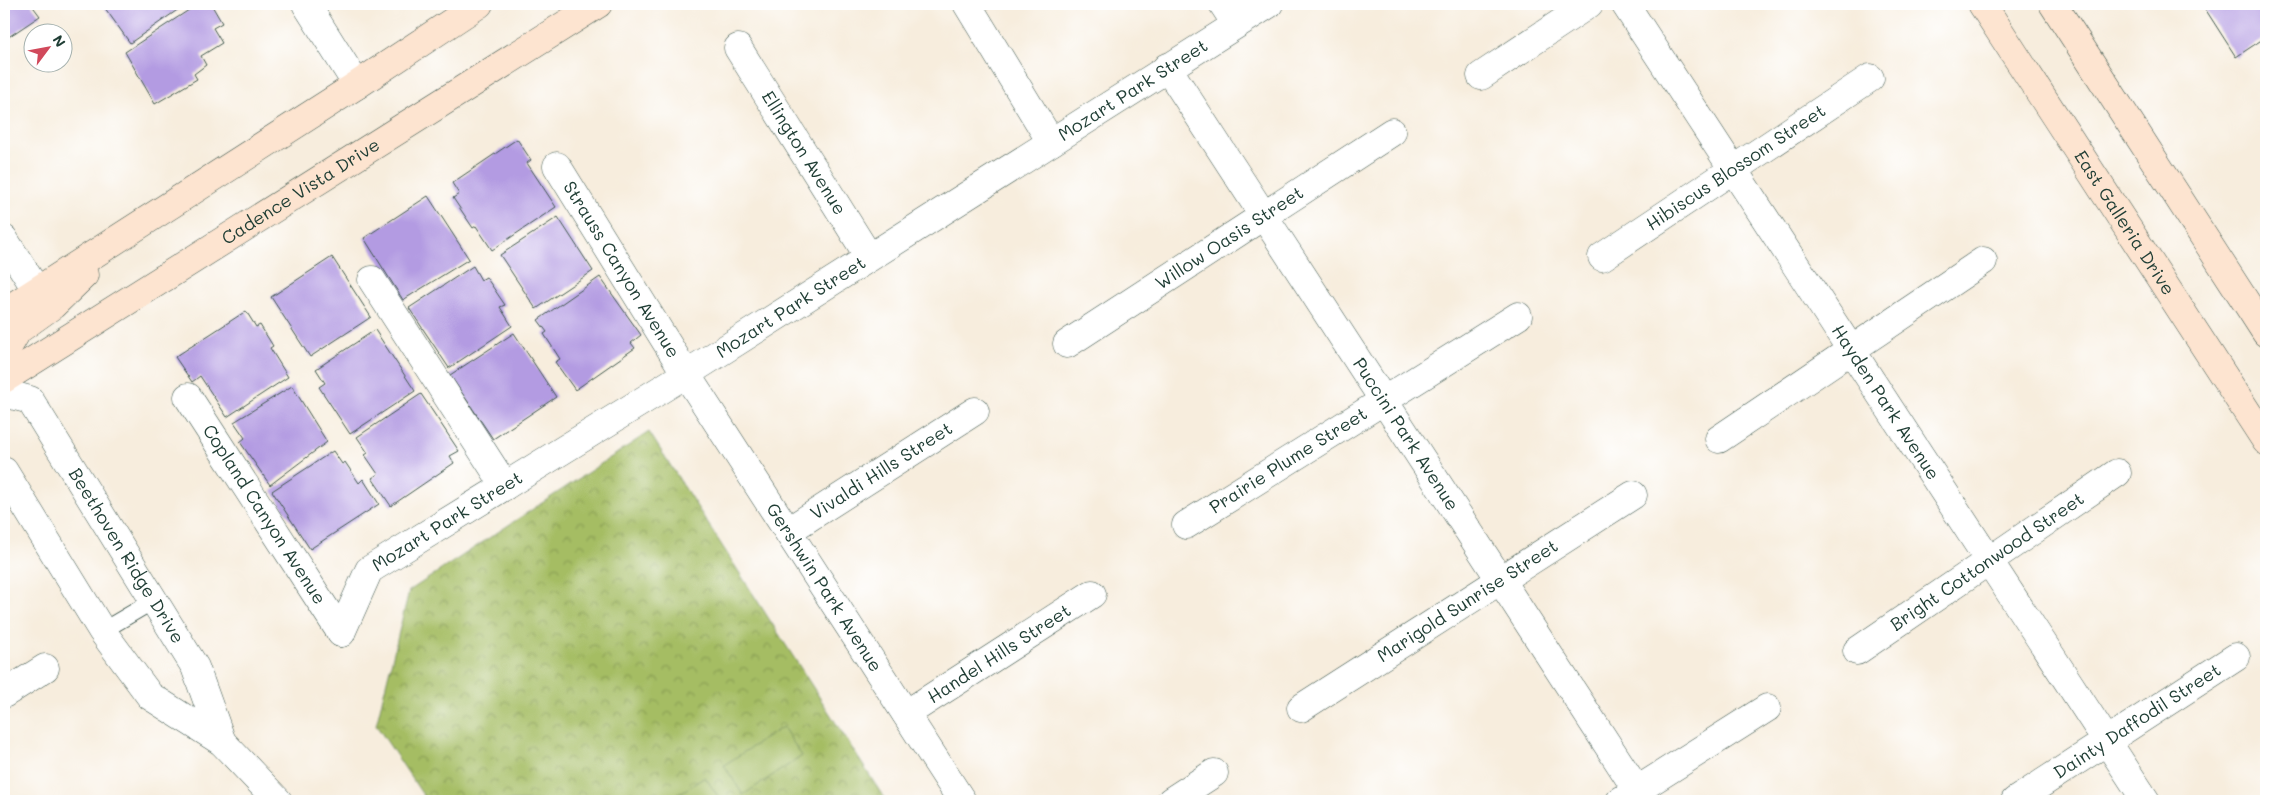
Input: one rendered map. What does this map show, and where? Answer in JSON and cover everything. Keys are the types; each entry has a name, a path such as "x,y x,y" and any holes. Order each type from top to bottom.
{"street":[{"path":"306,4 357,86"},
{"path":"4,312 357,86 479,4"},
{"name":"Cadence Vista Drive","path":"4,379 598,4"},
{"path":"967,4 1051,142"},
{"name":"Mozart Park Street","path":"340,633 369,570 686,374 1051,142 1166,67 1230,14 1269,4"},
{"path":"1481,76 1589,4"},
{"name":"Hayden Park Avenue","path":"1625,4 2146,801"},
{"name":"East Galleria Drive","path":"1982,4 2266,441"},
{"path":"2053,4 2266,333"},
{"name":"Ellington Avenue","path":"738,48 869,257"},
{"name":"Puccini Park Avenue","path":"1166,67 1500,580 1634,798"},
{"name":"Hibiscus Blossom Street","path":"1602,257 1870,78"},
{"name":"Willow Oasis Street","path":"1067,344 1392,132"},
{"name":"Strauss Canyon Avenue","path":"558,166 686,374"},
{"path":"4,354 18,330 53,305 124,235"},
{"path":"4,239 37,291"},
{"path":"1719,439 1983,261"},
{"path":"372,280 505,486"},
{"name":"Prairie Plume Street","path":"1186,526 1518,316"},
{"name":"Gershwin Park Avenue","path":"686,374 962,801"},
{"name":"Beethoven Ridge Drive","path":"4,394 30,400 195,667 222,742"},
{"name":"Copland Canyon Avenue","path":"188,397 340,633"},
{"name":"Vivaldi Hills Street","path":"788,531 975,411"},
{"name":"Beethoven Ridge Drive","path":"4,471 102,631 150,696 222,742 278,801"},
{"name":"Bright Cottonwood Street","path":"1857,650 2117,473"},
{"name":"Marigold Sunrise Street","path":"1301,708 1633,494"},
{"name":"Handel Hills Street","path":"906,714 1092,594"},
{"name":"Dainty Daffodil Street","path":"2015,801 2236,657"},
{"path":"4,694 45,668"},
{"path":"1634,798 1767,708"},
{"path":"1171,801 1214,773"}],"lane":[{"path":"102,631 153,600"}],"green space":[{"path":"649,432 886,801 427,801 376,725 409,591"},
{"path":"783,727 802,756 743,795 724,765"},
{"path":"705,777 721,801 668,801"}],"building":[{"path":"4,4 31,4 40,16 31,22 22,22 22,28 4,40"},
{"path":"102,4 186,4 130,43"},
{"path":"198,4 211,4 222,23 213,28 222,43 201,56 206,65 194,74 197,79 155,104 125,52"},
{"path":"2202,4 2266,4 2266,37 2236,57"},
{"path":"517,139 531,160 527,163 556,207 492,250 476,226 473,228 453,198 459,194 452,183"},
{"path":"428,196 469,259 403,300 364,238"},
{"path":"558,217 593,271 536,309 500,255"},
{"path":"332,257 371,317 310,357 271,297"},
{"path":"473,266 481,280 486,277 505,305 500,307 512,326 449,368 409,308"},
{"path":"600,277 641,335 631,343 635,348 575,390 555,362 560,359 544,334 547,332 538,320"},
{"path":"246,311 256,327 260,325 273,346 270,348 288,377 227,417 200,376 192,382 175,357"},
{"path":"375,330 415,391 350,434 319,387 325,383 316,369"},
{"path":"514,333 556,397 493,439 450,375"},
{"path":"292,386 327,442 270,485 240,442 245,438 234,422"},
{"path":"421,394 459,451 450,456 454,463 391,506 372,478 378,474 365,455 368,453 357,437"},
{"path":"333,451 342,464 345,462 359,483 363,479 379,504 310,549 272,491"}]}
